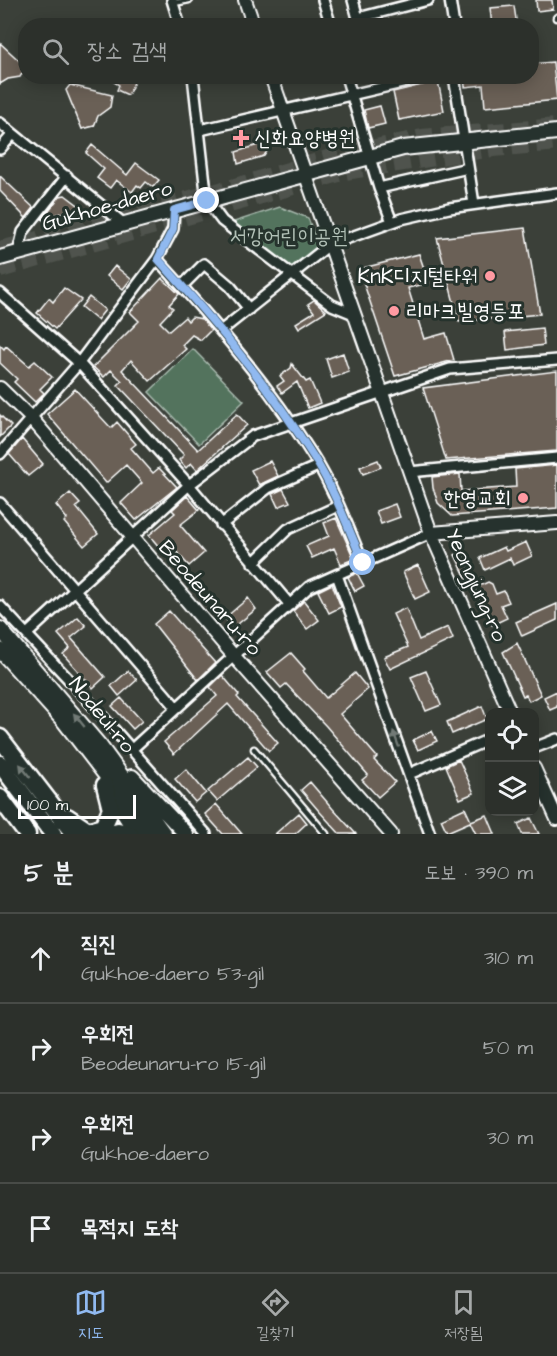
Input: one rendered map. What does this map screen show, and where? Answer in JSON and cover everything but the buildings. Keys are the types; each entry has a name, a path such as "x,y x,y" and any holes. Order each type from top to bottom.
{"highway":[{"path":"0,738 74,834"},
{"path":"0,764 53,834"},
{"path":"52,805 80,828 95,830 103,827 109,818 111,809 105,785"},
{"path":"0,798 27,834"},
{"path":"112,834 118,831 130,834"}],"main road":[{"path":"245,0 251,18"},
{"name":"Yeongjung-ro","path":"274,84 431,533 508,708"},
{"name":"Gukhoe-daero","path":"0,258 304,173 403,148 557,132"},
{"name":"Beodeunaru-ro","path":"0,388 32,419 235,657 391,834"},
{"path":"431,533 557,523"},
{"path":"0,620 14,644"},
{"name":"Nodeul-ro","path":"0,628 93,749 151,834"},
{"name":"Nodeul-ro","path":"1,651 64,721 93,749 164,834"},
{"path":"93,749 105,785 137,834"},
{"path":"93,749 186,834"},
{"path":"539,779 557,819"}],"street":[{"path":"323,0 329,18"},
{"path":"353,0 358,18"},
{"path":"372,18 428,0"},
{"path":"450,0 453,18"},
{"path":"172,2 177,18"},
{"path":"194,84 207,201 222,221 249,242 332,305 354,314"},
{"path":"349,84 379,188 393,222"},
{"path":"380,84 381,88"},
{"path":"200,130 398,84"},
{"path":"455,84 474,204"},
{"path":"0,123 124,224"},
{"path":"0,149 13,134"},
{"path":"379,188 468,168"},
{"name":"Gukhoe-daero","path":"18,253 23,232 67,176"},
{"path":"222,330 329,245 393,222 474,204 557,193"},
{"path":"0,454 79,363 158,259 173,229 174,210"},
{"path":"158,259 222,330 291,423 318,466 363,563"},
{"path":"182,286 204,264 230,286 249,309"},
{"path":"0,293 79,363 189,486 290,605"},
{"path":"27,634 189,486 253,436 450,369 557,360"},
{"path":"410,472 557,458"},
{"path":"221,525 268,488 318,466"},
{"path":"0,503 176,707"},
{"path":"254,563 288,529 338,506"},
{"path":"132,749 309,587 431,533"},
{"path":"337,575 430,834"},
{"path":"0,606 132,749 206,834"},
{"path":"539,746 557,739"},
{"path":"409,774 485,741"}],"lane":[{"path":"172,2 189,0"},
{"path":"254,749 326,834"}],"green space":[{"name":"서강어린이공원","path":"280,207 308,218 319,248 291,269 234,222"},
{"path":"193,349 244,401 199,444 149,392"}],"tunnel":[{"path":"0,249 232,187 334,156 422,137 557,126"},
{"path":"0,270 346,172 493,149 557,143"}],"place":[{"name":"신화요양병원","path":"241,138"},
{"name":"KnK디지털타워","path":"490,276"},
{"name":"리마크빌영등포","path":"394,311"},
{"name":"한영교회","path":"523,498"}],"route":[{"path":"207,201 174,210 173,229 158,259 225,333 291,423 314,458 347,523 363,563"}]}
